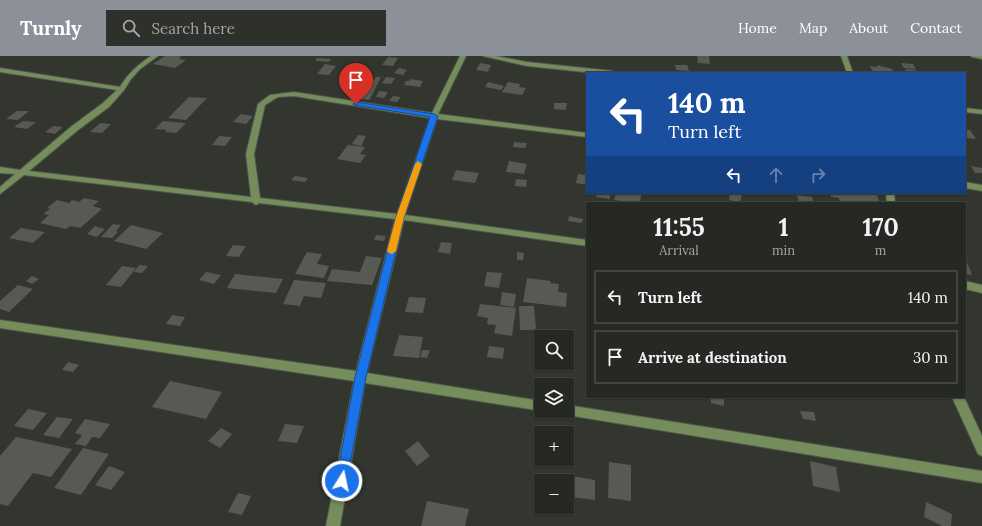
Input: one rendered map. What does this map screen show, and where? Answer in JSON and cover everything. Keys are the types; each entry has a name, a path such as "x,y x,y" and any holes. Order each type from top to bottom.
{"street":[{"path":"0,191 75,128 106,105 122,89 128,78 138,68 155,56"},
{"path":"333,526 360,377 400,217 434,116 463,56"},
{"path":"486,56 527,64 604,72"},
{"path":"844,56 850,72"},
{"path":"974,56 982,57"},
{"path":"0,70 122,89"},
{"path":"256,202 250,154 262,104 274,95 294,94 434,116 586,135"},
{"path":"966,110 982,112"},
{"path":"0,170 400,217 586,243"},
{"path":"966,185 982,188"},
{"path":"966,285 982,289"},
{"path":"0,324 360,377 534,405"},
{"path":"958,398 982,450"},
{"path":"574,411 982,477"}],"building":[{"path":"165,56 178,56 182,57 179,59 186,60 175,68 153,64"},
{"path":"697,56 709,56 710,64 698,63"},
{"path":"388,57 398,58 393,66 382,65"},
{"path":"317,58 331,59 329,62 315,61"},
{"path":"480,63 491,65 488,72 476,70"},
{"path":"901,63 913,64 916,69 904,68"},
{"path":"325,64 336,66 329,75 317,74"},
{"path":"675,65 687,65 689,71 676,70"},
{"path":"877,65 892,69 894,72 873,72 870,66 877,67"},
{"path":"399,68 407,70 403,75 394,73"},
{"path":"905,69 916,70 917,72 906,72"},
{"path":"376,77 381,77 369,100 361,99 370,80 374,80"},
{"path":"386,77 395,78 391,84 382,83"},
{"path":"410,79 423,81 420,87 404,85 406,81 409,81"},
{"path":"488,82 504,86 501,90 485,87"},
{"path":"508,82 520,84 519,87 526,88 522,95 502,92"},
{"path":"379,91 388,92 384,98 376,97"},
{"path":"393,96 401,97 397,102 389,101"},
{"path":"189,97 207,98 186,120 168,118"},
{"path":"554,103 567,103 566,110 554,109"},
{"path":"17,111 29,111 18,120 6,119"},
{"path":"241,114 253,116 246,124 233,122"},
{"path":"23,121 36,122 27,129 14,127"},
{"path":"163,121 186,123 176,133 165,132 167,130 155,129"},
{"path":"100,123 111,124 102,133 90,132"},
{"path":"53,126 63,127 55,134 45,132"},
{"path":"966,129 970,130 976,139 966,138"},
{"path":"358,135 366,136 361,146 352,144"},
{"path":"219,136 232,137 225,146 212,145"},
{"path":"514,142 527,143 525,148 513,147"},
{"path":"348,145 365,147 360,154 366,155 360,163 337,159"},
{"path":"509,161 527,164 524,174 506,172"},
{"path":"971,166 982,168 982,173 975,173"},
{"path":"456,170 479,173 475,183 452,180"},
{"path":"578,174 586,175 586,185 576,183"},
{"path":"295,176 308,178 305,182 291,180"},
{"path":"516,179 527,180 526,187 515,186"},
{"path":"597,194 610,194 610,199 596,197"},
{"path":"616,194 641,194 640,202 614,200"},
{"path":"730,194 742,194 740,202 729,200"},
{"path":"830,194 876,194 880,202 840,202 839,198 831,197"},
{"path":"797,195 812,197 814,202 799,202"},
{"path":"84,198 99,201 93,206 102,209 80,228 70,226 66,229 40,223 49,215 43,214 50,209 47,208 57,200 69,203 72,200 79,202"},
{"path":"569,216 583,219 582,223 568,221"},
{"path":"113,224 121,225 116,231 118,232 112,238 101,237"},
{"path":"131,225 163,233 146,249 114,241"},
{"path":"95,226 105,229 97,237 87,234"},
{"path":"21,228 45,232 33,243 9,238"},
{"path":"376,235 386,236 384,241 374,240"},
{"path":"441,242 452,243 450,254 438,252"},
{"path":"233,245 246,246 239,257 226,256"},
{"path":"307,252 322,254 317,264 329,266 324,278 295,274"},
{"path":"517,252 524,253 523,260 517,260"},
{"path":"366,256 382,258 372,285 327,281 332,269 360,272"},
{"path":"966,260 972,275 966,274"},
{"path":"139,265 148,266 142,273 134,272"},
{"path":"122,266 136,268 121,287 106,285"},
{"path":"206,272 221,275 214,284 199,280"},
{"path":"487,272 502,273 499,288 484,286"},
{"path":"235,274 283,279 276,293 227,288"},
{"path":"32,276 39,279 32,284 26,281"},
{"path":"527,278 551,281 550,283 559,284 558,292 567,293 566,307 523,302"},
{"path":"294,280 326,283 321,298 304,296 300,306 283,304"},
{"path":"18,285 33,289 9,312 0,309 0,301"},
{"path":"502,292 516,294 514,307 500,305"},
{"path":"409,297 426,298 423,313 405,312"},
{"path":"480,304 516,308 512,336 494,333 496,325 487,324 488,318 477,316"},
{"path":"519,306 534,306 536,330 520,330"},
{"path":"172,315 185,317 180,326 166,324"},
{"path":"399,335 423,337 419,358 393,356"},
{"path":"489,346 504,348 503,359 487,357"},
{"path":"422,350 430,350 427,358 420,357"},
{"path":"68,362 79,365 73,372 62,370"},
{"path":"170,381 222,392 206,419 152,407"},
{"path":"711,398 724,398 724,406 711,403"},
{"path":"28,409 47,413 33,430 14,426"},
{"path":"800,411 814,412 816,421 803,419"},
{"path":"57,417 73,419 59,438 43,435"},
{"path":"85,419 110,424 100,438 92,437 86,446 75,444 82,435 75,433"},
{"path":"285,424 304,426 297,443 278,441"},
{"path":"221,428 232,434 220,448 208,441"},
{"path":"16,437 72,449 51,477 33,473 8,506 0,504 0,456"},
{"path":"418,441 430,456 417,466 405,451"},
{"path":"83,448 109,454 81,495 54,488"},
{"path":"810,461 836,467 840,492 813,486"},
{"path":"609,462 631,465 631,501 608,498"},
{"path":"109,466 125,472 111,490 95,485"},
{"path":"574,476 595,480 595,500 574,497"},
{"path":"238,493 251,496 242,515 228,512"},
{"path":"427,501 469,509 465,526 421,526"},
{"path":"926,502 952,514 951,526 942,526 924,517"}],"slow traffic":[{"path":"392,251 400,217 418,164"}],"route":[{"path":"342,481 360,377 400,217 434,116 356,104"}]}
